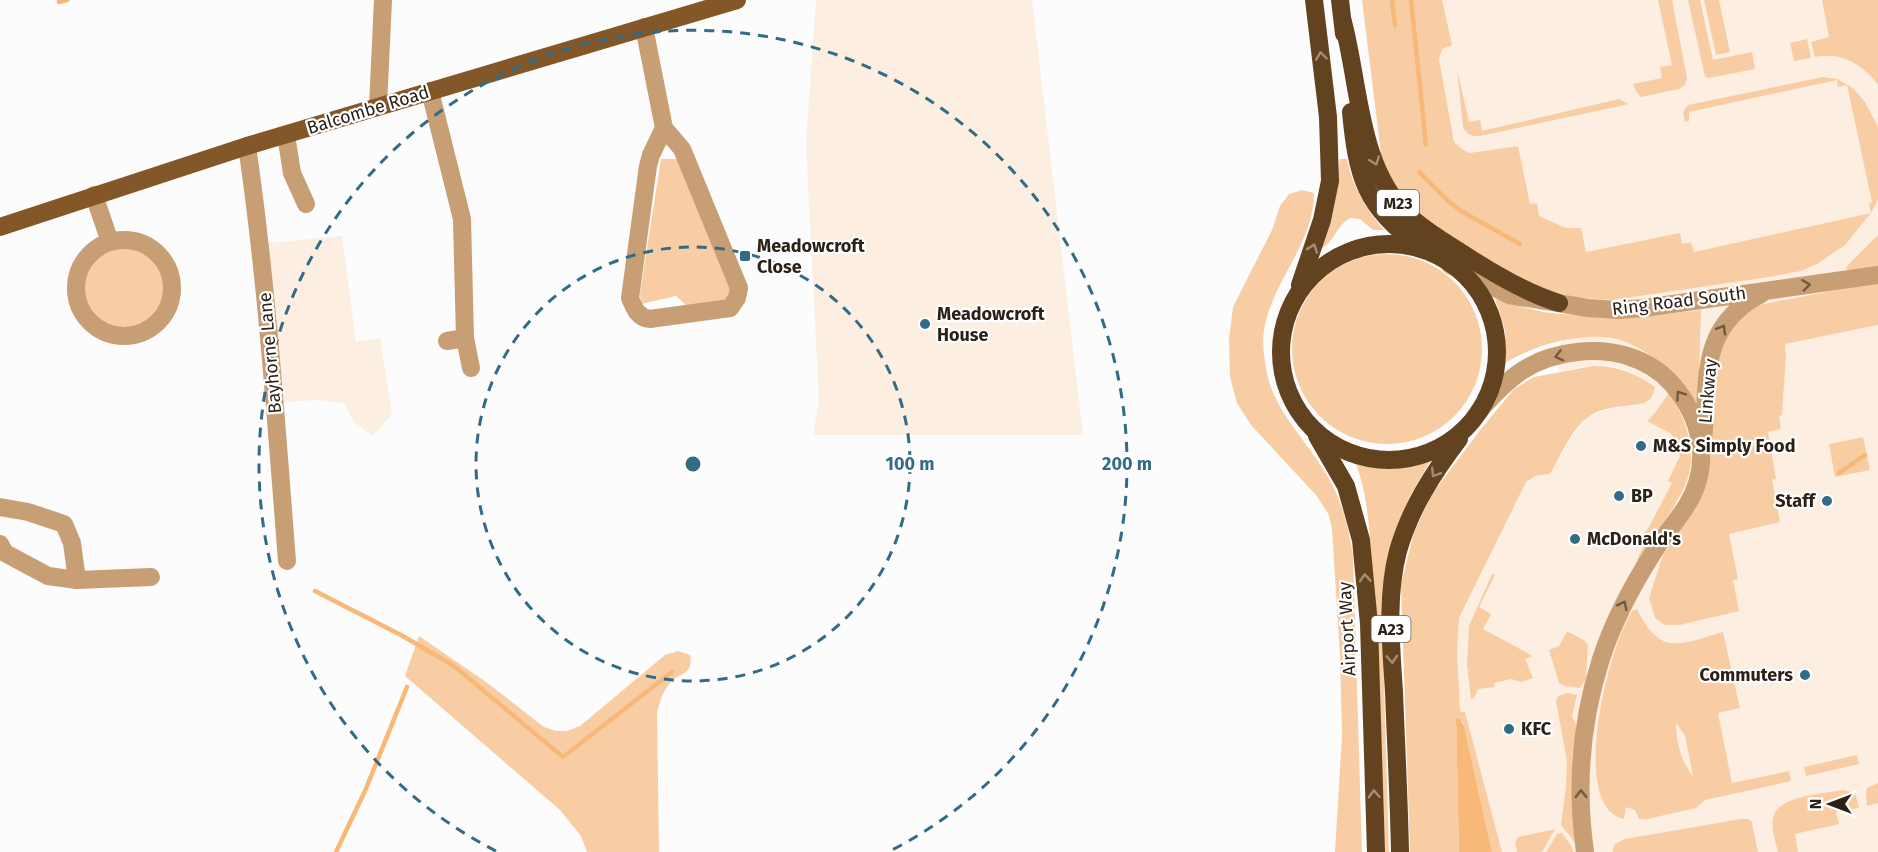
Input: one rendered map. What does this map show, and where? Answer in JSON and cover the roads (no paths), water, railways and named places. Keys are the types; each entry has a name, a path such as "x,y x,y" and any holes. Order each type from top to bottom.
{"highway":[{"path":"1293,303 1313,275 1343,255 1367,247 1388,244 1434,254 1450,265 1480,293 1489,308 1495,325 1497,350 1496,370 1491,390 1474,418 1447,443 1411,457 1381,460 1359,456 1341,449 1323,436 1305,418 1289,394 1281,367 1283,333 1293,303 1318,232 1330,181 1328,117 1314,0"},
{"name":"M23","path":"1340,0 1355,148 1364,183 1388,221 1434,254"},
{"name":"M23","path":"1343,22 1369,146 1381,175 1398,204 1423,227 1479,264 1530,292 1559,303"},
{"name":"Airport Way","path":"1305,418 1346,486 1357,518 1361,540 1369,624 1376,852"},
{"name":"A23","path":"1400,852 1390,626 1392,581 1400,546 1414,509 1436,471 1474,418"}],"main road":[{"name":"Balcombe Road","path":"0,227 247,146 737,0"}],"street":[{"path":"378,106 383,0"},
{"path":"644,27 664,128 682,149 739,288 737,298 730,308 645,319 635,310 630,298 648,166 664,128"},
{"path":"430,91 462,219 456,339 471,368"},
{"path":"286,135 292,173 306,204"},
{"name":"Bayhorne Lane","path":"247,146 258,219 275,398 287,561"},
{"path":"94,195 110,242"},
{"path":"125,240 141,243 158,253 168,268 172,285 169,305 161,319 149,329 130,336 114,335 98,328 84,314 78,299 77,282 81,267 90,254 110,242 125,240"},
{"name":"Ring Road South","path":"1450,265 1505,293 1587,309 1625,310 1878,275"},
{"name":"Linkway","path":"1585,852 1582,832 1581,760 1586,720 1600,661 1617,617 1635,583 1654,551 1691,499 1700,474 1709,361 1713,344 1735,312 1753,298 1770,290"},
{"path":"1474,418 1509,379 1540,361 1576,352 1617,353 1641,360 1672,384 1693,417 1703,447"},
{"path":"0,507 28,512 64,524 72,543 77,580"},
{"path":"0,544 5,554 48,576 77,580 152,577"}],"waterway":[{"path":"59,0 59,2 67,0"},
{"path":"1392,0 1395,25"},
{"path":"1411,0 1426,145"},
{"path":"1419,172 1461,211 1520,244"},
{"path":"1839,473 1865,455"},
{"path":"315,591 401,635 454,666 563,757 672,672"},
{"path":"336,852 365,791 407,687"}],"place":[{"name":"Meadowcroft Close","path":"745,256"},
{"name":"Meadowcroft House","path":"925,324"},
{"name":"M&S Simply Food","path":"1641,446"},
{"name":"BP","path":"1619,496"},
{"name":"Staff","path":"1827,501"},
{"name":"McDonald's","path":"1575,539"},
{"name":"Commuters","path":"1805,675"},
{"name":"KFC","path":"1509,729"}]}
